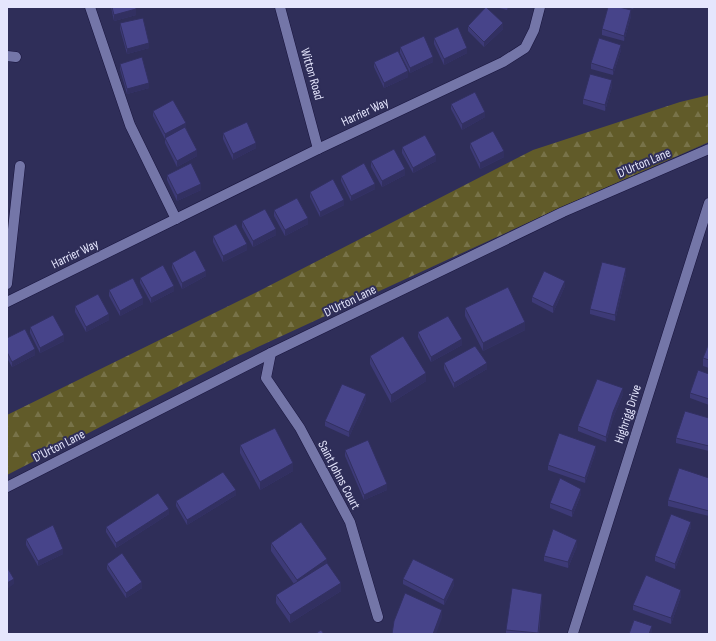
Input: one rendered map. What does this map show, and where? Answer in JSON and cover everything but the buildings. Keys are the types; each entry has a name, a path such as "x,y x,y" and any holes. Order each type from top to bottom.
{"street":[{"path":"90,7 130,125 176,219"},
{"name":"Witton Road","path":"280,7 318,148"},
{"name":"Harrier Way","path":"7,302 318,148 503,62 525,48 534,30 540,7"},
{"name":"D'Urton Lane","path":"7,488 271,353 563,212 709,149"},
{"path":"7,284 20,166"},
{"name":"Highrigg Drive","path":"573,633 709,203"},
{"name":"Saint Johns Court","path":"271,353 266,378 300,428 350,522 378,616"}],"green space":[{"path":"709,95 709,142 564,206 232,359 7,475 7,415 259,291 533,150 680,102"}]}
